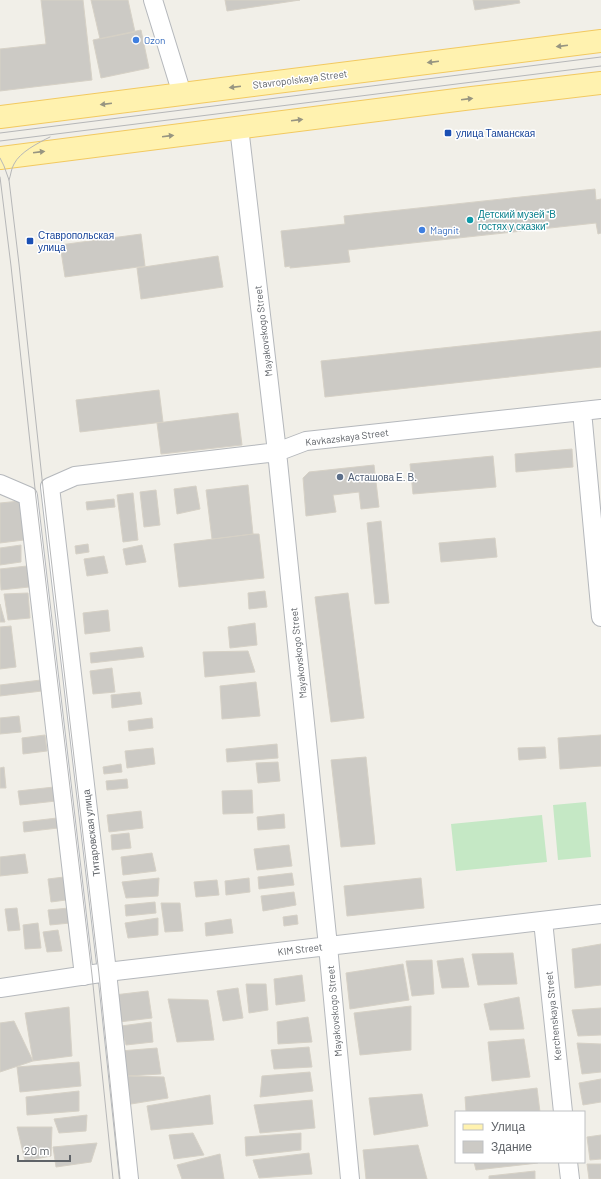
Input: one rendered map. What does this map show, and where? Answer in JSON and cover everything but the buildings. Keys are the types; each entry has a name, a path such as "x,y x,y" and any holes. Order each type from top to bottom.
{"main road":[{"name":"Stavropolskaya Street","path":"0,117 601,41"},
{"path":"0,158 601,83"}],"street":[{"path":"153,0 182,94"},
{"name":"Mayakovskogo Street","path":"239,127 277,452 328,946 350,1179"},
{"name":"Kavkazskaya Street","path":"50,488 75,476 277,452 306,441 601,408"},
{"path":"582,411 601,617"},
{"path":"0,484 28,496 84,976"},
{"name":"Титаровская улица","path":"50,488 130,1179"},
{"name":"KIM Street","path":"0,988 107,972 601,914"},
{"name":"Kerchenskaya Street","path":"543,921 563,1111"},
{"path":"568,1163 570,1179"}],"green space":[{"path":"586,802 591,857 558,860 553,805"},
{"path":"542,815 547,862 456,871 451,824"}],"tram line":[{"path":"0,133 601,57"},
{"path":"0,141 601,66"},
{"path":"9,180 13,166 20,156 30,148 50,137"},
{"path":"0,158 9,180 19,264 44,497 99,974 120,1179"},
{"path":"0,177 92,975 113,1179"}],"place":[{"name":"Ozon","path":"136,40"},
{"name":"улица Таманская","path":"448,133"},
{"name":"Детский музей \"В гостях у сказки\"","path":"470,220"},
{"name":"Magnit","path":"422,230"},
{"name":"Ставропольская улица","path":"30,241"},
{"name":"Асташова Е. В.","path":"340,477"}]}
